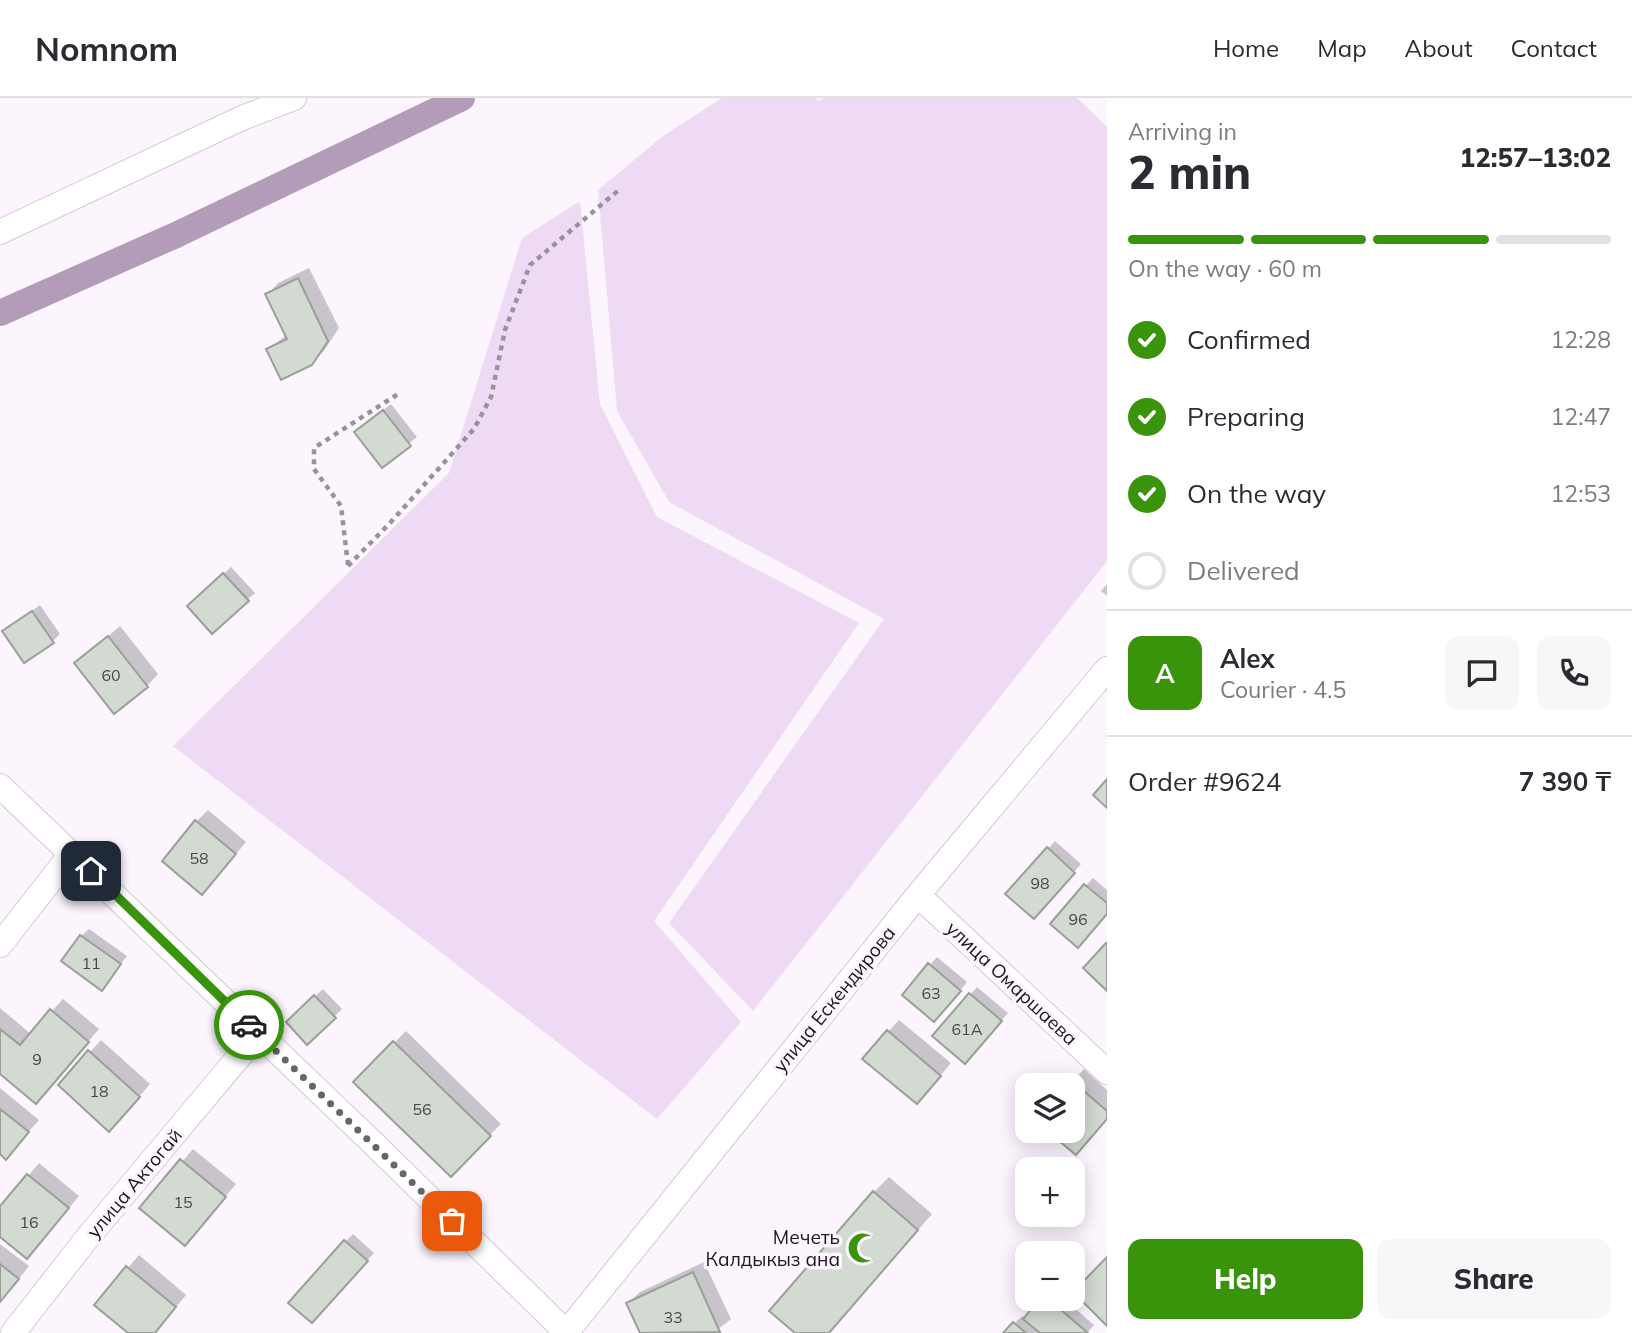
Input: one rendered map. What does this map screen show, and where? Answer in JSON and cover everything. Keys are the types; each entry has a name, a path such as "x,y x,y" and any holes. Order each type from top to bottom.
{"street":[{"path":"0,232 242,118 294,98"},
{"name":"улица Ескендирова","path":"566,1333 918,895 1107,669"},
{"path":"0,786 566,1333"},
{"path":"0,944 72,853"},
{"name":"улица Омаршаева","path":"918,895 1107,1072"},
{"name":"улица Актогай","path":"13,1333 88,1237 258,1034"}],"path":[{"path":"398,394 314,448 314,469 341,506 348,566 474,429 491,397 505,330 530,265 620,189"}],"shaded area":[{"path":"722,98 816,98 819,101 823,98 1077,98 1107,127 1107,561 753,1011 669,923 884,619 669,502 617,411 598,190 663,136"},
{"path":"580,201 600,404 657,517 859,623 654,921 741,1022 657,1119 173,746 449,473 522,238"}],"building":[{"path":"298,278 328,341 312,365 281,380 266,349 287,339 265,294"},
{"path":"383,410 411,446 382,468 354,432"},
{"path":"223,573 249,601 212,634 187,606"},
{"path":"32,611 54,643 24,663 2,631"},
{"path":"108,636 148,687 114,714 74,663"},
{"path":"1107,779 1107,808 1093,795"},
{"path":"195,820 236,854 202,895 162,861"},
{"path":"1047,847 1075,873 1034,919 1005,894"},
{"path":"1084,884 1107,903 1107,914 1078,948 1050,924"},
{"path":"80,935 121,964 102,991 61,961"},
{"path":"1107,944 1107,991 1083,968"},
{"path":"928,963 961,991 934,1022 902,995"},
{"path":"969,993 1002,1021 965,1064 932,1036"},
{"path":"314,995 336,1018 307,1045 286,1022"},
{"path":"50,1009 89,1042 36,1104 0,1074 0,1029 20,1045"},
{"path":"887,1030 941,1076 917,1104 862,1059"},
{"path":"393,1041 491,1136 451,1177 353,1082"},
{"path":"88,1050 140,1097 109,1132 58,1085"},
{"path":"1085,1092 1107,1111 1107,1119 1076,1155 1062,1143 1085,1143"},
{"path":"0,1109 29,1132 6,1160 0,1154"},
{"path":"180,1159 226,1197 185,1246 139,1208"},
{"path":"27,1174 69,1208 27,1259 0,1237 0,1206"},
{"name":"Мечеть Калдыкыз ана","path":"873,1191 918,1230 829,1333 795,1333 769,1311"},
{"path":"344,1240 368,1261 312,1323 288,1303"},
{"path":"1107,1257 1107,1326 1085,1304 1085,1280"},
{"path":"0,1264 19,1279 0,1302"},
{"path":"126,1266 176,1307 155,1333 128,1333 94,1305"},
{"name":"Мечеть Калдыкыз ана","path":"693,1272 720,1332 640,1333 626,1303"},
{"path":"1029,1311 1062,1311 1088,1333 1040,1333 1023,1319"},
{"path":"1013,1322 1026,1333 1003,1333"}],"waterway":[{"path":"0,313 176,235 462,98"}],"way so far":[{"path":"249,1025 452,1221"}],"place":[{"name":"Мечеть Калдыкыз ана","path":"863,1248"}],"route":[{"path":"91,871 249,1025"}]}
